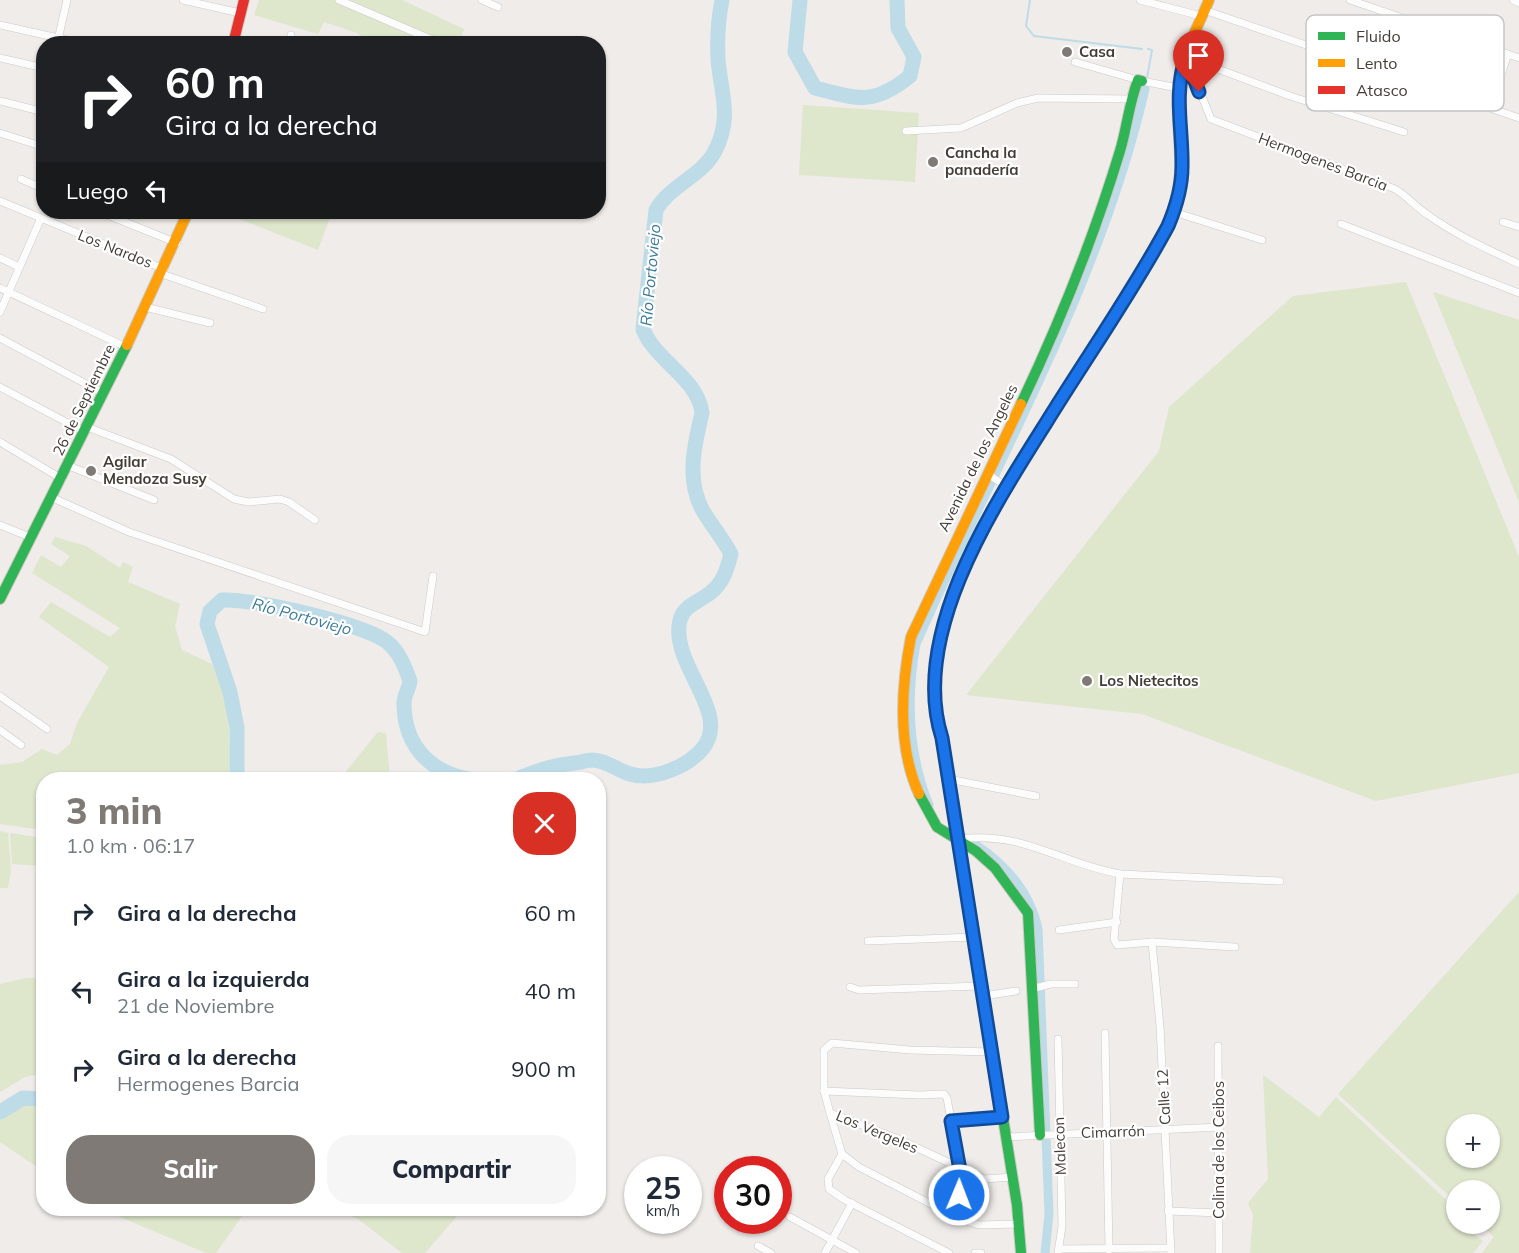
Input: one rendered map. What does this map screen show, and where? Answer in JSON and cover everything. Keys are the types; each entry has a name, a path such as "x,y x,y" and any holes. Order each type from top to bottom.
{"street":[{"path":"58,36 67,0"},
{"path":"183,0 240,13"},
{"path":"235,36 244,0"},
{"path":"339,0 423,36"},
{"path":"482,0 498,7"},
{"path":"1140,0 1205,9 1306,44"},
{"path":"1350,0 1394,15"},
{"path":"1513,0 1519,3"},
{"path":"1021,1253 1020,1224 1013,1177 942,738 935,717 938,656 995,479 1159,242 1174,212 1182,169 1178,88 1186,57 1205,9"},
{"path":"0,26 41,36"},
{"path":"1504,53 1519,58"},
{"path":"1504,66 1508,54"},
{"path":"1186,57 1306,101"},
{"name":"Hermogenes Barcia","path":"1186,57 1211,119 1395,189 1410,198 1425,213 1466,239 1519,264"},
{"path":"0,58 36,66"},
{"path":"1075,62 1140,81 1178,88"},
{"name":"Avenida de los Angeles","path":"1042,1135 1028,913 995,868 958,839 937,828 918,792 905,738 903,678 911,638 995,479 1028,389 1091,236 1120,150 1131,99 1140,81"},
{"path":"906,131 961,128 1017,103 1038,98 1131,99"},
{"path":"0,101 36,109"},
{"path":"1338,111 1404,132"},
{"path":"1499,111 1519,118"},
{"path":"0,133 36,144"},
{"path":"21,179 36,186"},
{"name":"Los Nardos","path":"0,201 36,216"},
{"path":"1174,212 1262,240"},
{"path":"0,312 40,219"},
{"name":"Los Nardos","path":"42,219 163,271 263,309"},
{"path":"117,219 177,243"},
{"name":"26 de Septiembre","path":"0,599 69,466 177,243 186,219"},
{"path":"1503,222 1519,227"},
{"path":"1341,224 1519,293"},
{"path":"0,258 19,267"},
{"path":"0,288 126,347"},
{"path":"145,307 210,323"},
{"path":"0,338 103,393"},
{"path":"0,387 86,430 171,459 234,499 248,502 280,500 289,502 315,520"},
{"path":"0,442 62,479"},
{"path":"69,466 154,500"},
{"path":"53,498 129,532 424,632 433,576"},
{"path":"0,525 32,538"},
{"path":"0,696 47,729"},
{"path":"0,730 21,745"},
{"path":"948,779 1036,796"},
{"path":"958,839 988,837 1016,841 1102,870 1120,873 1280,881"},
{"path":"1120,873 1114,939 1118,945 1152,942 1235,947"},
{"path":"1059,930 1117,922"},
{"path":"868,941 974,937"},
{"name":"Calle 12","path":"1152,942 1166,1130 1168,1250"},
{"path":"1034,988 1051,984 1075,984"},
{"path":"850,987 859,990 1016,991"},
{"path":"1105,1033 1109,1250"},
{"name":"Malecon","path":"1058,1039 1057,1134 1062,1217 1059,1251"},
{"name":"Los Vergeles","path":"992,1052 910,1050 832,1043 824,1050 824,1091 830,1113 896,1138 960,1170 984,1179 1013,1177"},
{"name":"Colina de los Ceibos","path":"1218,1046 1219,1253"},
{"path":"824,1091 944,1094 947,1098 960,1170 962,1220"},
{"path":"830,1113 842,1154 859,1167 962,1220 979,1225 1020,1224"},
{"path":"951,1121 1002,1117"},
{"name":"Cimarrón","path":"1006,1137 1220,1127"},
{"path":"842,1154 828,1179 829,1189 949,1253"},
{"path":"825,1253 852,1203"},
{"path":"1168,1211 1220,1212"},
{"path":"792,1218 856,1253"},
{"path":"758,1246 771,1253"},
{"path":"1059,1251 1168,1250"},
{"path":"975,1253 981,1253"}],"green space":[{"path":"259,0 402,0 464,29 462,36 362,36 324,22 318,34 254,15"},
{"path":"803,105 919,113 915,182 799,175"},
{"path":"240,219 329,219 318,250"},
{"path":"1406,282 1519,557 1519,773 1376,801 1142,714 966,695 1159,451 1169,407 1293,296"},
{"path":"1433,292 1519,320 1519,502"},
{"path":"55,537 86,546 120,568 123,562 133,567 128,582 180,604 175,626 182,650 212,664 223,694 228,720 229,772 36,772 36,829 0,824 0,765 22,762 42,749 57,755 70,744 77,723 109,667 39,617 51,602 110,637 120,628 32,573 41,555 61,567 70,556 51,544"},
{"path":"378,732 386,733 389,772 346,772"},
{"path":"0,831 8,833 11,870 8,888 0,888"},
{"path":"10,833 36,837 36,866 12,864"},
{"path":"1519,892 1519,1253 1482,1253 1494,1237 1491,1234 1500,1234 1500,1180 1446,1180 1446,1193 1338,1094"},
{"path":"36,978 36,1075 25,1077 0,1092 0,984"},
{"path":"1263,1075 1319,1117 1336,1097 1446,1200 1446,1234 1474,1234 1483,1241 1473,1253 1250,1253 1253,1215 1248,1203 1268,1179"},
{"path":"23,1098 36,1099 36,1166 0,1142 0,1112"},
{"path":"118,1216 242,1216 216,1253 206,1253"},
{"path":"351,1216 457,1216 425,1253 402,1253"}],"waterway":[{"name":"Río Portoviejo","path":"534,772 592,760 639,776 659,774 670,771 696,755 703,748 710,734 710,719 706,703 683,654 679,637 680,620 688,607 718,585 726,571 731,554 703,511 695,487 694,450 702,413 699,401 685,379 657,351 643,329 656,210 669,194 708,161 720,140 723,128 724,106 718,59 722,0"},
{"name":"Río Portoviejo","path":"800,0 795,52 815,88 854,97 875,96 886,92 910,76 914,57 898,28 897,0"},
{"path":"1030,0 1026,26 1034,36 1142,49"},
{"path":"1147,78 1152,50 1148,49"},
{"path":"929,805 917,766 911,725 911,685 916,644 1074,302 1126,162 1145,89"},
{"name":"Río Portoviejo","path":"237,772 237,728 230,692 207,624 210,611 222,600 257,603 333,620 375,635 387,642 404,665 410,681 404,700 405,719 409,733 415,746 424,756 446,772"},
{"path":"961,836 987,853 1010,874 1027,900 1038,929 1049,1214 1045,1253"},
{"name":"Río Portoviejo","path":"0,1112 23,1098 36,1099"}],"traffic: fast":[{"path":"1021,404 1049,343 1087,248 1120,151 1135,89 1138,80 1142,81"},
{"path":"974,547 1003,493 1139,276 1172,215"},
{"path":"0,599 127,345"},
{"path":"919,794 937,827 976,851 995,868 1028,913 1040,1135"},
{"path":"957,831 1017,1205 1021,1253"}],"traffic: slow":[{"path":"1172,215 1177,198 1180,166 1179,76 1209,0"},
{"path":"127,345 185,219"},
{"path":"919,794 912,776 904,737 903,696 911,637 1021,404"}],"traffic: jam":[{"path":"235,36 244,0"},
{"path":"957,831 935,698 937,657 946,615 974,547"}],"place":[{"name":"Casa","path":"1067,52"},
{"name":"Cancha la panadería","path":"933,162"},
{"name":"Agilar Mendoza Susy","path":"91,471"},
{"name":"Los Nietecitos","path":"1087,681"}],"route":[{"path":"959,1195 960,1170 951,1121 1002,1117 942,738 935,717 935,669 947,619 967,561 983,525 1005,486 1159,242 1174,212 1182,174 1178,88 1180,72 1186,57 1199,92"}]}
